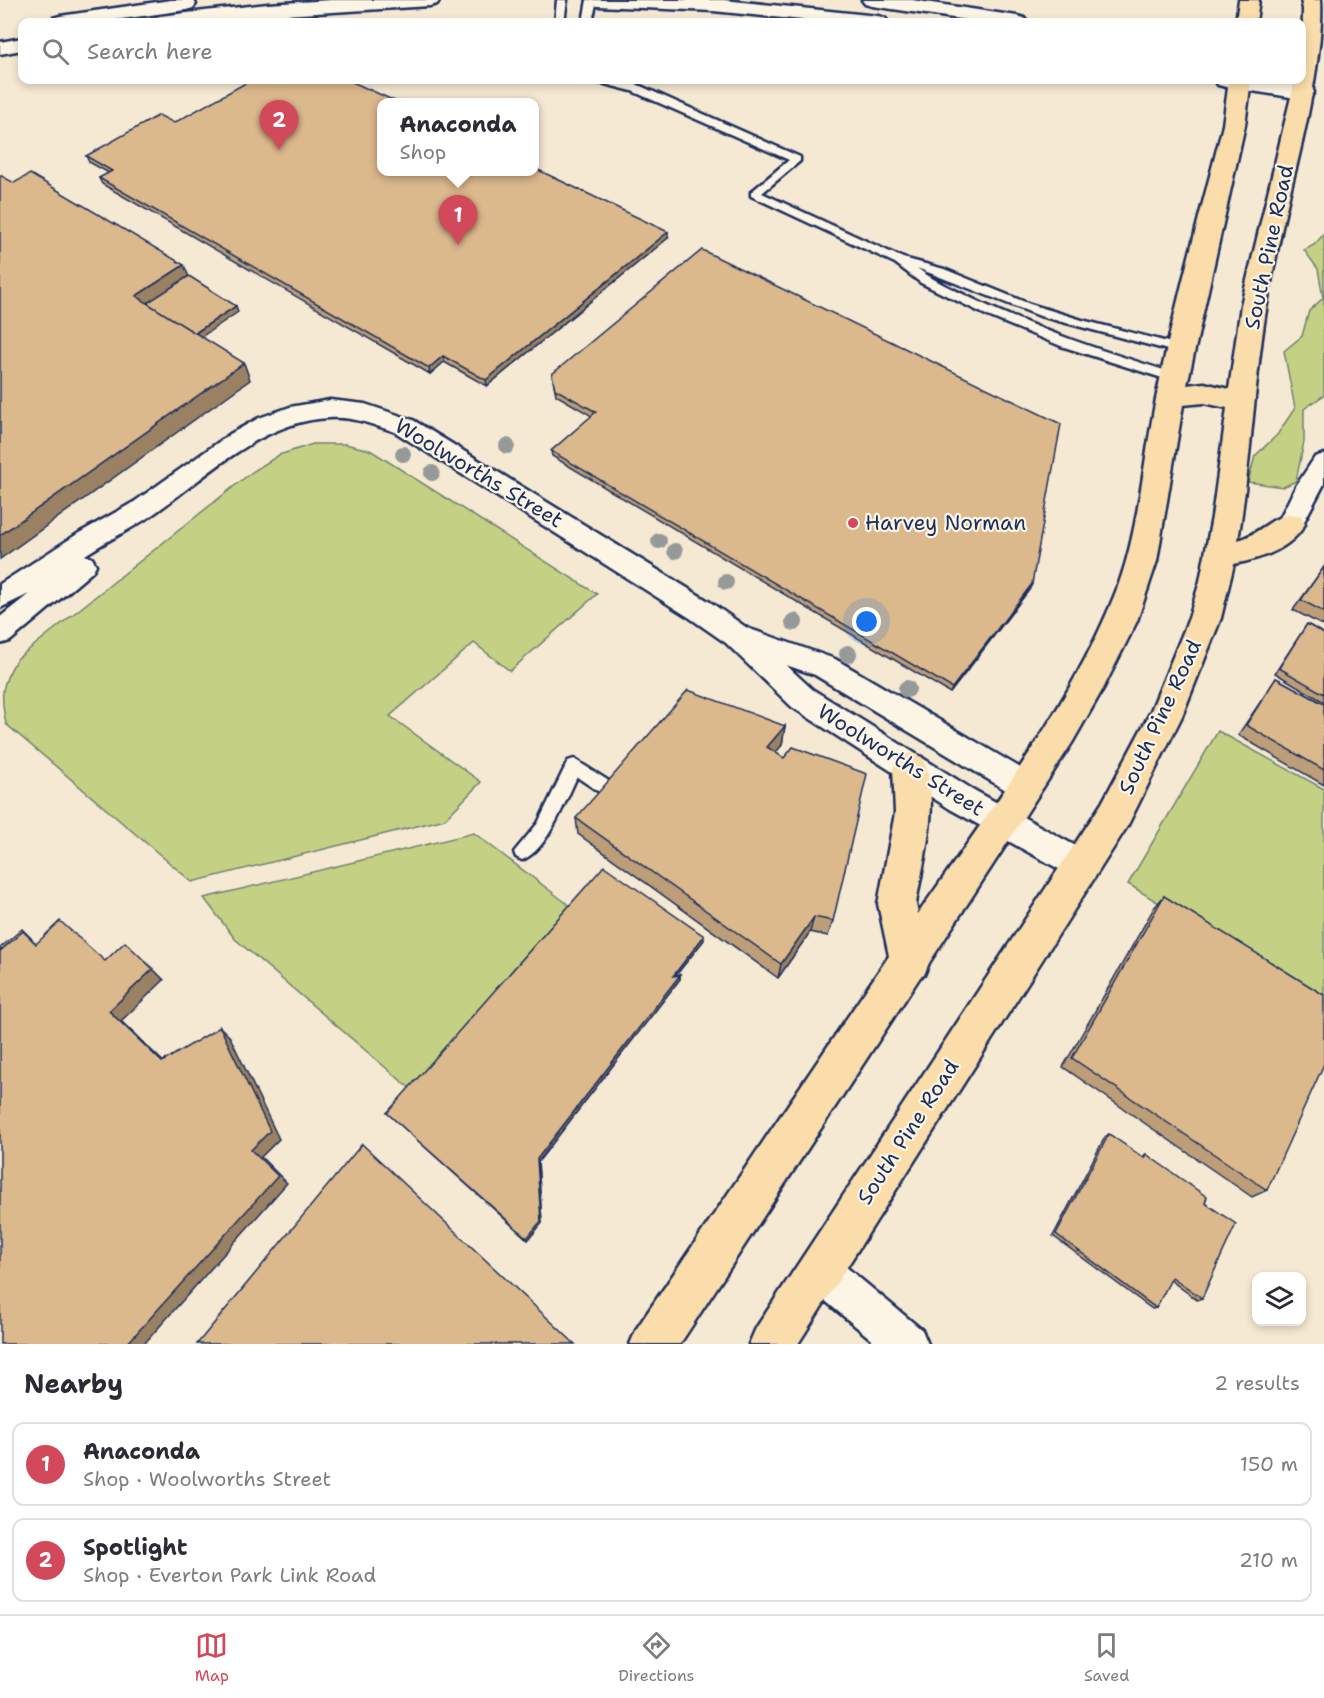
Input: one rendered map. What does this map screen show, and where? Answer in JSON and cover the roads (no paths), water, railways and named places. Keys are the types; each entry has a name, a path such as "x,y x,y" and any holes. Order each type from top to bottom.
{"highway":[{"path":"1247,18 1249,0"},
{"name":"South Pine Road","path":"1306,68 1312,37 1311,0"},
{"path":"653,1344 1025,786 1095,673 1116,633 1135,587 1142,561 1173,387 1234,124 1235,84"},
{"name":"South Pine Road","path":"772,1344 1115,814 1165,716 1205,618 1220,555 1235,461 1240,401 1257,294 1303,84"},
{"path":"1173,387 1240,401"},
{"path":"1220,555 1257,548 1269,543 1290,524"},
{"path":"909,962 897,904 913,813 910,768"}],"main road":[{"path":"89,18 221,0"},
{"path":"196,18 278,9 430,0"},
{"path":"597,0 748,8 842,18"},
{"path":"872,0 991,18"},
{"path":"0,32 18,29"},
{"path":"0,48 18,45"}],"street":[{"name":"Woolworths Street","path":"0,597 42,572 88,540 148,505 243,436 276,420 330,408 378,414 404,426 526,501 736,635 802,698 910,768 1001,822 1081,865"},
{"path":"1290,524 1305,493 1324,463"},
{"name":"Woolworths Street","path":"0,633 101,551 148,505"},
{"name":"Woolworths Street","path":"736,635 825,668 1025,786"},
{"path":"819,1269 908,1344"}],"lane":[{"path":"560,18 562,0"},
{"path":"589,18 592,0"},
{"path":"613,84 636,89"},
{"path":"628,84 796,159 755,194 899,260 935,268 1043,313 1183,350"},
{"path":"899,260 925,280 1031,329 1173,387"},
{"path":"522,852 544,828 574,766 614,793"}],"place":[{"name":"Spotlight","path":"279,150"},
{"name":"Anaconda","path":"458,245"},
{"name":"Harvey Norman","path":"853,523"}]}
